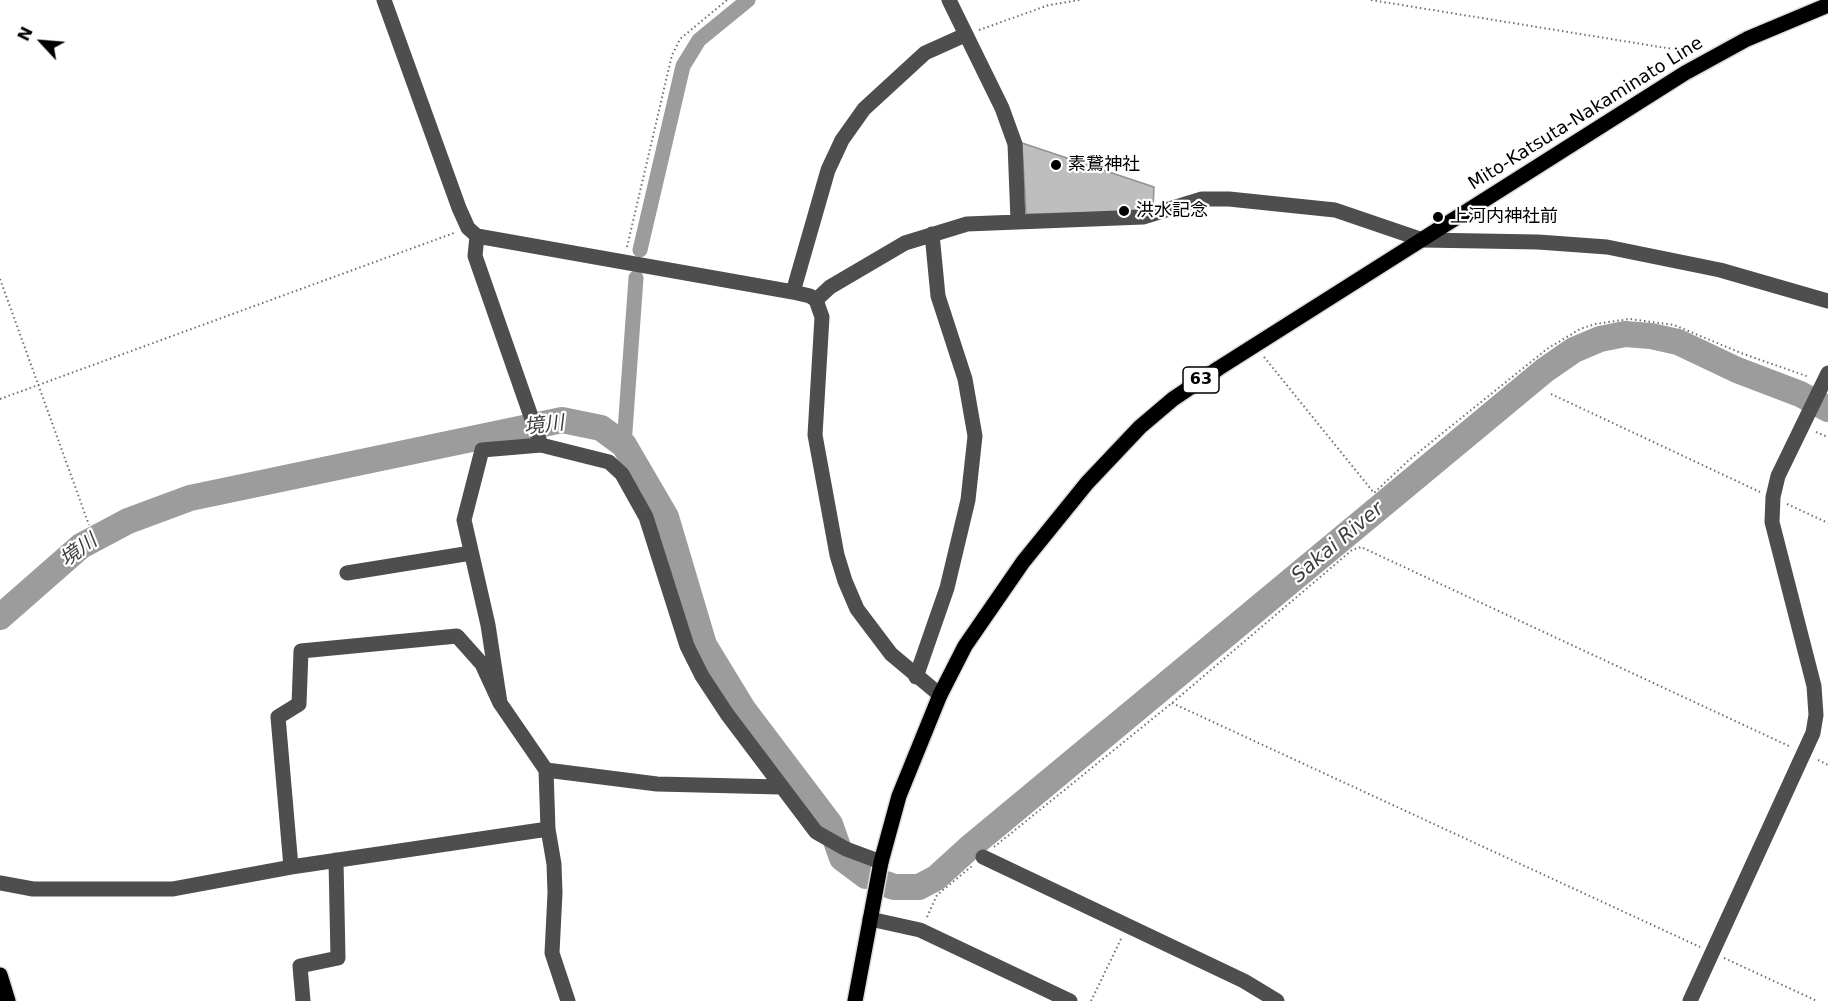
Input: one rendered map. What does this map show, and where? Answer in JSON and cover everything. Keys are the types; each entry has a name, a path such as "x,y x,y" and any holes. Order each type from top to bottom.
{"main road":[{"name":"Mito-Katsuta-Nakaminato Line","path":"855,1001 881,862 905,777 940,695 981,621 1023,562 1087,483 1140,427 1173,399 1257,344 1707,59 1786,21 1828,5"},
{"path":"0,975 8,1001"}],"street":[{"path":"384,0 473,232 475,256 539,440"},
{"path":"950,0 1002,108 1015,144 1018,220"},
{"path":"793,292 828,170 842,140 864,109 925,53 965,35"},
{"path":"816,300 830,287 905,243 966,224 1018,220 1143,217 1202,199 1229,199 1335,210 1423,240 1538,242 1607,247 1720,270 1828,301"},
{"path":"473,232 623,262 793,292 816,300"},
{"path":"916,677 947,588 968,500 975,436 965,379 938,296 932,234"},
{"path":"816,300 822,317 815,435 837,555 845,582 868,625 891,654 940,695"},
{"path":"1690,1001 1805,754 1816,715 1815,686 1776,545 1772,522 1773,497 1778,476 1825,380"},
{"path":"500,703 488,625 464,520 482,450 539,440 609,462 622,474 646,517 687,646 702,676 780,787 816,832 846,849 881,862"},
{"path":"347,573 471,553"},
{"path":"291,867 278,717 299,704 301,651 457,636 482,664 500,703 546,770 548,829 554,874 552,953 568,1001"},
{"path":"546,770 657,784 780,787"},
{"path":"0,883 33,889 172,889 291,867 548,829"},
{"path":"983,857 1244,981 1277,1001"},
{"path":"303,1001 300,966 338,958 336,860"},
{"path":"870,919 920,930 1070,1001"}],"path":[{"path":"623,262 672,55 680,39 727,0"},
{"path":"965,35 1049,5 1080,0"},
{"path":"1371,0 1689,50 1707,59"},
{"path":"0,399 473,232"},
{"path":"0,279 89,525"},
{"path":"1257,344 1264,357 1374,493 1409,460 1547,349 1580,329 1595,324 1630,319 1674,325 1778,368 1825,380"},
{"path":"1551,394 1828,523"},
{"path":"920,930 937,895 1172,703 1352,550 1361,547 1828,765"},
{"path":"1172,703 1817,1001"},
{"path":"1091,1001 1127,926"}],"building":[{"name":"素鵞神社","path":"1022,143 1154,187 1153,209 1138,212 1026,214"}],"waterway":[{"path":"640,250 683,66 699,40 748,0"},
{"path":"624,445 636,278"},
{"name":"Sakai River","path":"886,884 894,887 919,887 936,878 969,848 1545,370 1574,350 1600,339 1625,334 1651,336 1678,342 1737,370 1800,394 1828,409"},
{"name":"境川","path":"0,617 81,546 128,521 190,498 562,420 601,428 624,445 666,517 704,645 743,709 830,824 842,858 866,876"}],"place":[{"name":"素鵞神社","path":"1056,165"},
{"name":"洪水記念","path":"1124,211"},
{"name":"上河内神社前","path":"1438,217"}]}
